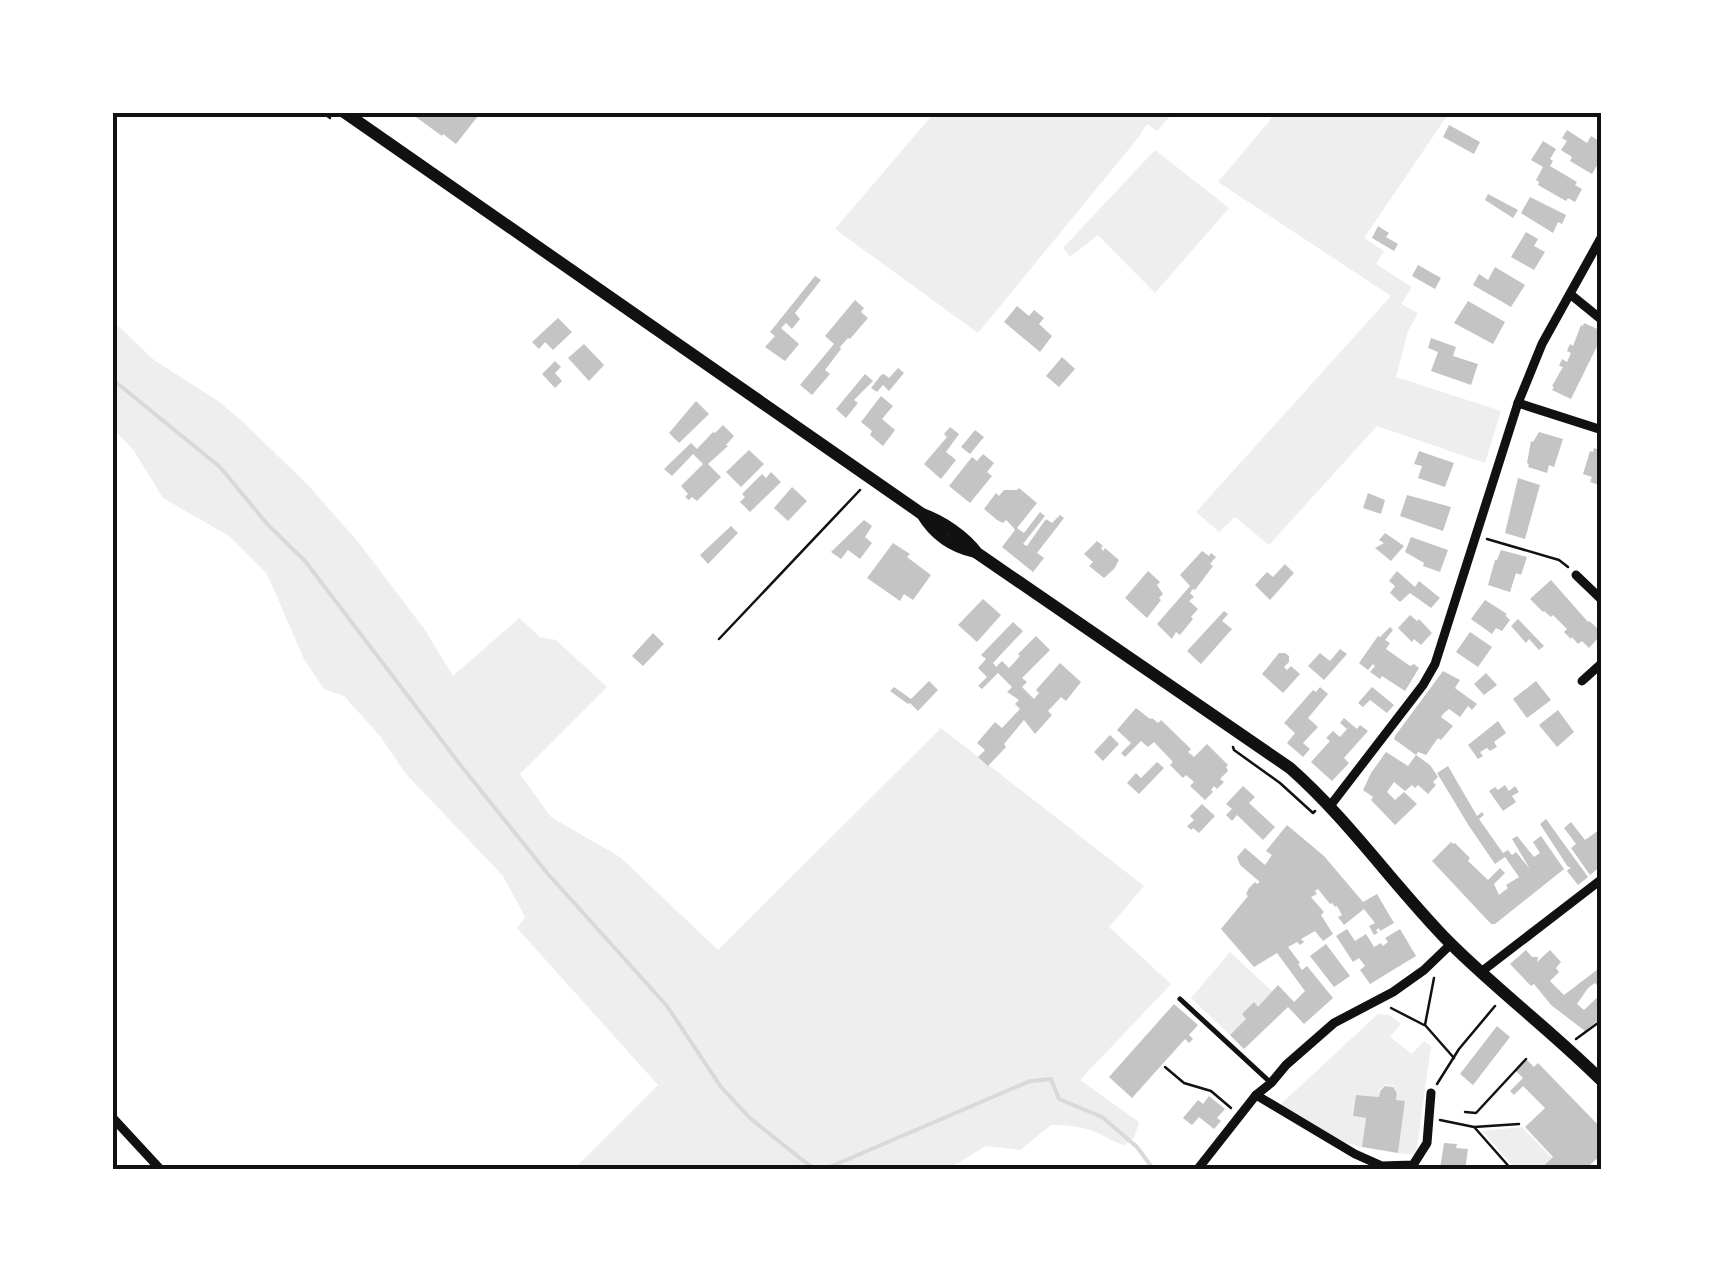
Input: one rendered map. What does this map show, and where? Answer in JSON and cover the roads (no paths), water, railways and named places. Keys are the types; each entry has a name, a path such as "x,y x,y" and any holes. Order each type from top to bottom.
{"main road":[{"path":"344,112 1290,768 1330,806 1409,900 1452,944 1602,1081"}],"street":[{"path":"1330,806 1435,664 1518,403 1542,344 1602,236"},
{"path":"1570,294 1602,320"},
{"path":"1518,403 1602,430"},
{"path":"1576,575 1602,600"},
{"path":"1582,680 1602,662"},
{"path":"1481,972 1602,879"},
{"path":"1197,1170 1256,1095 1334,1023 1394,992 1452,944"},
{"path":"1256,1095 1382,1166 1412,1165 1427,1142 1431,1093"},
{"path":"112,1117 161,1170"}],"lane":[{"path":"1180,999 1271,1084"}],"waterway":[{"path":"112,379 220,467 268,525 305,561 548,874 667,1006 721,1087 751,1119 801,1159 815,1169 825,1169 1030,1081 1051,1079 1059,1099 1102,1117 1137,1147 1154,1170"}]}
